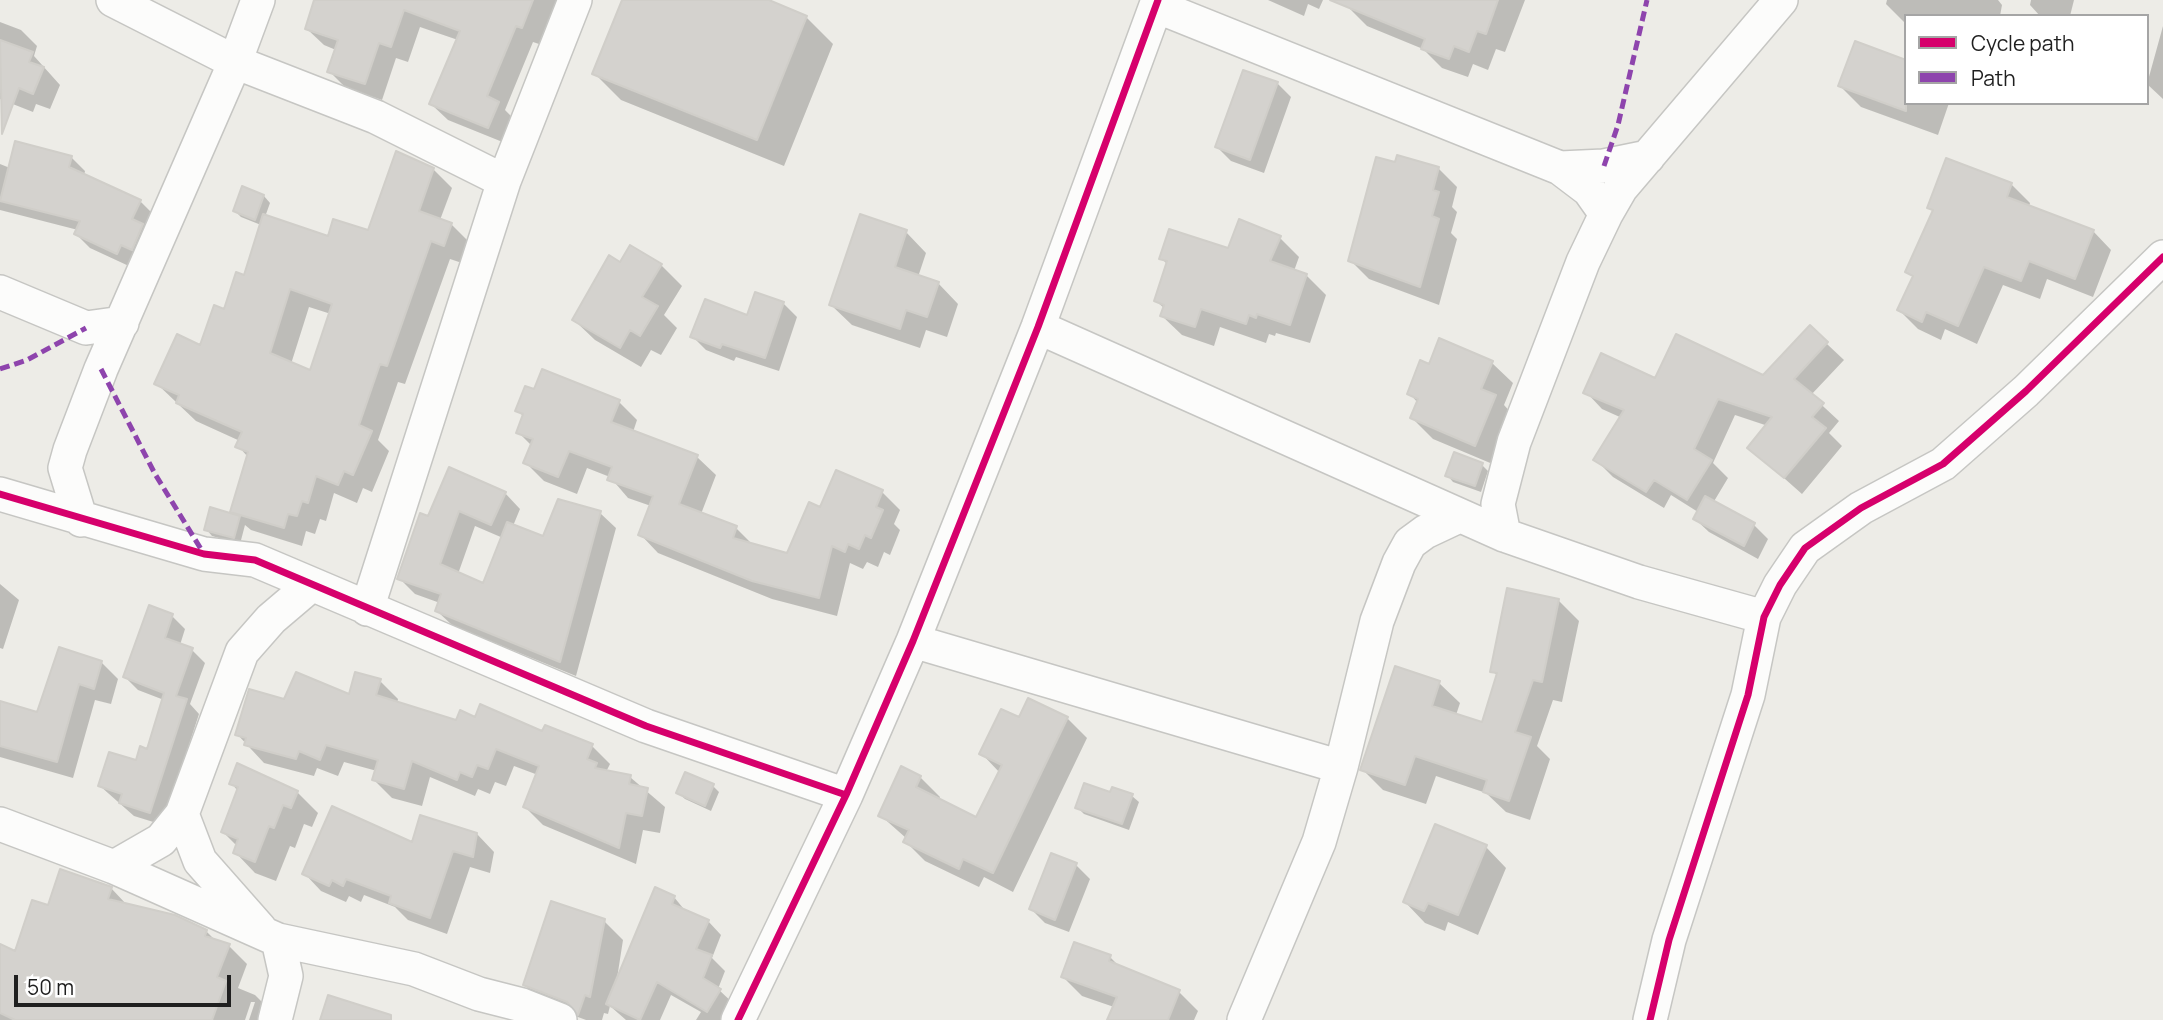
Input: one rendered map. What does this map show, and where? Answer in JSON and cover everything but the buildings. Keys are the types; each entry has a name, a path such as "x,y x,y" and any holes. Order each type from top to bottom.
{"street":[{"path":"113,0 235,62 376,117 505,181"},
{"path":"82,520 65,468 74,438 235,62 258,0"},
{"path":"367,609 505,181 575,0"},
{"path":"1504,535 1498,504 1514,442 1583,262 1606,214 1621,188 1781,0"},
{"path":"738,1020 845,795 913,641 1038,327 1157,3 1560,168 1589,190 1606,214"},
{"path":"1560,168 1604,166 1648,157"},
{"path":"1650,1020 1669,940 1748,695 1764,617 1780,585 1805,548 1861,508 1943,464 2026,391 2163,257"},
{"path":"0,292 86,328 122,323"},
{"path":"1038,327 1504,535 1639,582 1764,617"},
{"path":"0,494 204,554 255,560 646,726 845,795"},
{"path":"1244,1020 1319,842 1342,767 1377,621 1399,563 1410,544 1460,516"},
{"path":"114,867 161,840 182,814 242,652 271,619 311,585"},
{"path":"913,641 1342,767"},
{"path":"182,814 200,861 271,937 286,976 275,1020"},
{"path":"0,825 114,867 271,937 414,969 479,994 522,1005 560,1020"}],"marked path":[{"path":"1604,166 1618,125 1647,0"},
{"path":"0,369 27,360 86,328"},
{"path":"101,369 155,474 204,554"}],"cycle path":[{"path":"738,1020 846,795 913,641 1038,327 1158,0"},
{"path":"1650,1020 1669,940 1748,695 1764,617 1780,585 1805,548 1861,508 1943,464 2026,391 2163,257"},
{"path":"0,494 204,554 255,560 646,726 846,795"}]}
